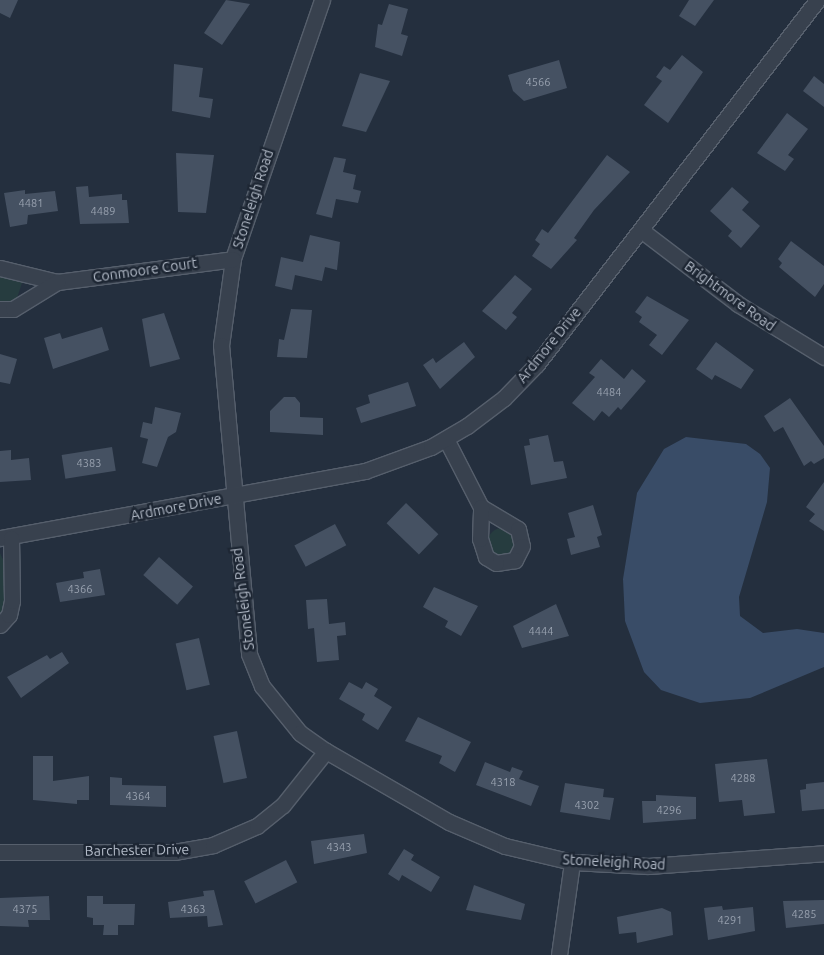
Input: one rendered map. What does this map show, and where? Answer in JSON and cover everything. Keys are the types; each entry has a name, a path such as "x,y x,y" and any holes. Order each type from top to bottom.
{"street":[{"name":"Stoneleigh Road","path":"322,0 233,259 221,345 232,496 249,654 262,686 282,713 326,751 449,822 505,846 572,862 679,865 824,853"},
{"name":"Ardmore Drive","path":"0,625 9,614 12,601 6,538 365,471 446,439 484,415 537,364 817,0"},
{"name":"Brightmore Road","path":"641,230 738,304 824,357"},
{"name":"Conmoore Court","path":"0,268 57,282 233,259"},
{"name":"Conmoore Court","path":"0,309 13,309 57,282"},
{"path":"446,439 481,507"},
{"name":"Barchester Drive","path":"0,852 174,852 213,846 258,826 283,805 326,751"},
{"path":"559,955 572,862"}],"green space":[{"path":"4,274 22,283 16,301 0,302 0,276"},
{"path":"502,528 512,532 516,542 512,552 502,556 492,552 488,542 492,532"},
{"path":"0,553 5,564 5,607 0,617"}],"water":[{"path":"686,437 746,444 760,454 770,468 767,502 739,597 740,616 763,633 797,629 824,633 824,667 750,698 700,703 661,690 644,672 625,621 623,579 637,493 664,449"}],"building":[{"path":"0,0 18,0 10,18 0,13"},
{"path":"226,0 250,4 222,45 204,33"},
{"path":"689,0 714,0 695,26 679,16"},
{"path":"389,4 408,9 401,34 408,36 402,56 375,47 378,24 382,25"},
{"path":"682,55 703,72 668,123 644,105 662,81 656,77 664,66 670,70"},
{"path":"559,60 567,88 524,101 513,91 508,75"},
{"path":"174,64 203,68 199,97 213,99 210,118 172,111"},
{"path":"360,73 390,81 366,132 342,126"},
{"path":"814,76 824,84 824,107 803,91"},
{"path":"787,113 808,129 788,155 794,159 785,171 757,153"},
{"path":"176,153 214,155 206,213 178,212"},
{"path":"607,155 630,172 594,210 574,238 577,240 551,269 532,256 540,244 535,240 542,229 548,233"},
{"path":"334,157 346,159 343,172 356,175 353,189 361,191 358,203 336,199 332,218 316,214"},
{"path":"88,186 89,197 122,194 122,200 127,200 129,223 80,224 76,187"},
{"path":"732,187 749,202 742,210 760,226 741,248 728,236 732,231 710,211"},
{"path":"25,190 25,194 55,191 58,211 28,215 27,224 10,227 4,193"},
{"path":"310,235 340,242 337,270 325,267 322,281 295,275 292,290 275,286 281,257 303,262"},
{"path":"791,241 824,266 824,284 815,297 779,267 782,263 778,259"},
{"path":"515,275 532,289 512,313 517,317 506,330 482,311"},
{"path":"647,296 689,320 662,355 649,345 657,335 639,322 642,317 635,312"},
{"path":"291,309 312,310 307,358 277,357 279,339 284,340"},
{"path":"164,313 180,359 150,367 142,319"},
{"path":"102,327 109,350 53,369 44,338 60,333 62,339"},
{"path":"464,342 475,357 440,389 423,365 433,358 436,363"},
{"path":"716,342 754,370 741,389 715,375 712,380 696,369"},
{"path":"0,354 17,359 10,384 0,382"},
{"path":"601,359 624,379 632,369 646,381 621,410 618,407 609,417 602,411 594,421 572,403 595,377 589,373"},
{"path":"408,382 416,406 361,423 356,408 370,403 368,395"},
{"path":"284,397 295,397 300,403 300,417 323,418 323,435 270,432 270,411"},
{"path":"790,398 824,446 824,458 814,464 811,461 804,466 783,427 774,432 764,416"},
{"path":"155,407 181,413 176,432 168,437 157,467 142,463 148,439 140,437 143,422 152,424"},
{"path":"548,435 554,462 563,461 567,478 531,485 524,446 530,445 529,439"},
{"path":"112,447 116,471 65,479 62,455"},
{"path":"11,450 11,460 29,458 31,480 0,482 0,451"},
{"path":"824,482 824,531 809,521 815,514 806,507"},
{"path":"406,503 438,534 419,554 387,523"},
{"path":"593,505 602,535 597,537 600,547 571,555 567,539 575,537 568,513"},
{"path":"335,524 346,545 306,567 294,546"},
{"path":"159,557 193,587 177,605 143,575"},
{"path":"100,569 105,595 60,602 56,583 84,578 83,572"},
{"path":"434,587 478,606 461,636 445,627 448,621 423,607"},
{"path":"327,599 329,624 345,622 346,635 337,636 339,660 317,662 314,628 308,629 306,600"},
{"path":"556,604 569,636 522,648 513,626"},
{"path":"199,638 210,685 186,690 176,643"},
{"path":"62,652 69,663 21,698 7,677 47,655 50,659"},
{"path":"349,682 362,689 366,682 378,689 374,696 392,707 378,730 362,720 365,714 339,699"},
{"path":"418,717 471,742 455,772 439,763 442,756 405,741"},
{"path":"237,731 247,778 224,783 214,736"},
{"path":"33,756 53,756 53,781 89,776 89,800 77,800 77,804 33,800"},
{"path":"767,759 775,813 744,816 742,800 719,802 715,764"},
{"path":"485,762 510,772 512,767 523,771 519,779 539,786 531,806 476,785"},
{"path":"110,777 122,778 122,785 166,786 166,807 110,805"},
{"path":"824,782 824,809 802,811 800,790 806,789 806,784"},
{"path":"565,783 604,789 603,797 614,798 610,820 560,812"},
{"path":"656,795 696,797 696,819 643,823 642,801 656,801"},
{"path":"364,834 367,853 314,864 311,841"},
{"path":"404,849 414,855 411,860 440,877 431,892 402,875 399,881 388,874"},
{"path":"286,860 297,882 255,904 244,881"},
{"path":"474,885 525,904 521,920 466,910"},
{"path":"214,890 223,925 208,927 207,916 170,918 168,902 204,896 203,891"},
{"path":"49,896 50,920 28,920 29,927 0,926 0,898"},
{"path":"87,896 103,896 103,904 135,904 134,925 118,925 118,935 103,935 104,925 93,925 93,918 87,917"},
{"path":"824,900 824,924 786,928 783,901"},
{"path":"722,906 723,910 753,907 755,931 708,940 704,908"},
{"path":"662,908 671,912 673,935 637,943 636,932 619,934 617,917"}]}
